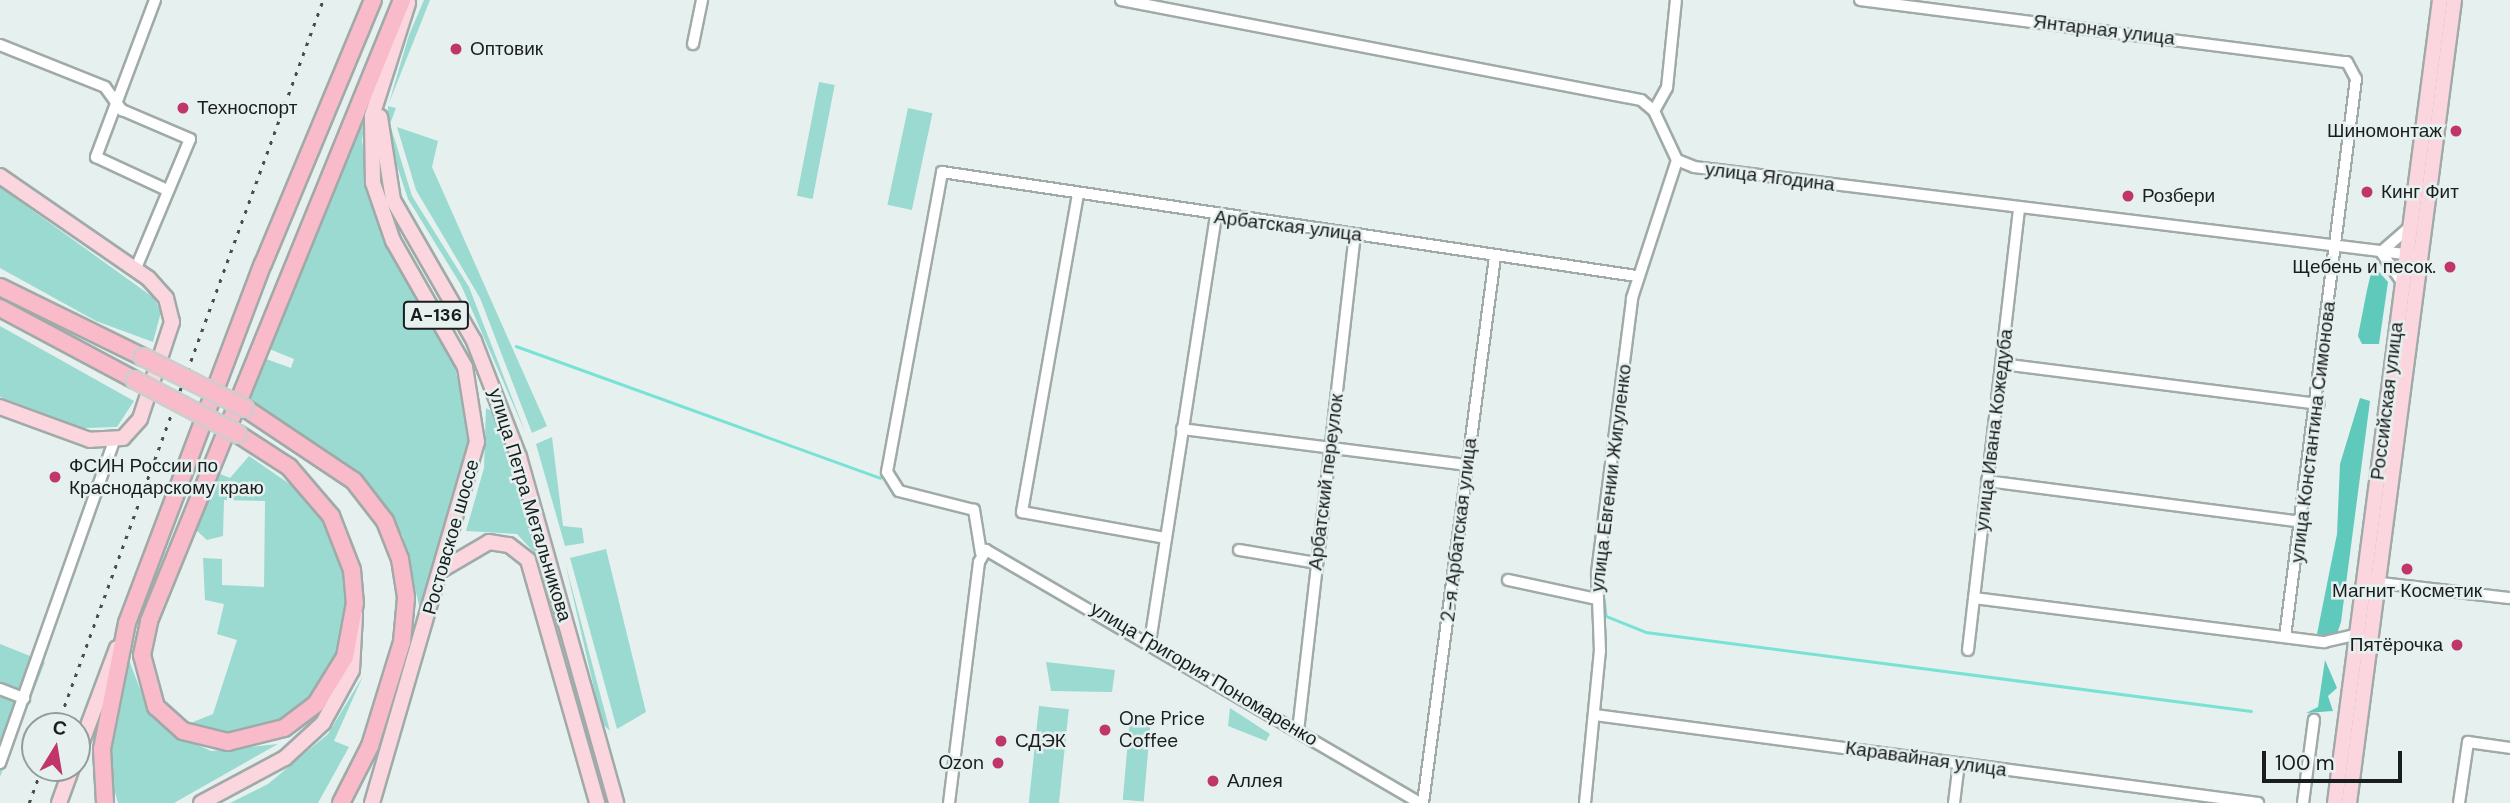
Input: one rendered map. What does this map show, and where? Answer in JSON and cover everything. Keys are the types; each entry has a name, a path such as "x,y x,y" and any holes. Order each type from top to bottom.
{"highway":[{"path":"105,803 103,740 127,623 263,264 373,0"},
{"path":"0,308 135,380 238,434 289,467 331,516 352,570 355,611 332,683 294,722 237,741 183,731 156,707 142,655 183,533 402,0"},
{"path":"0,287 245,408 354,481 385,521 400,559 406,598 402,642 353,787 343,803"}],"main road":[{"name":"Ростовское шоссе","path":"372,803 474,462 476,418 465,367 377,200 369,137 387,64 409,0"},
{"name":"Российская улица","path":"2349,803 2402,282 2413,256 2410,227 2440,0"},
{"name":"Российская улица","path":"2335,803 2358,634 2371,581 2413,256 2454,0"},
{"name":"улица Петра Метальникова","path":"387,64 379,134 393,200 491,377 572,637 616,803"},
{"path":"0,176 136,268 166,298 171,334 140,419 114,441 90,440 0,407"},
{"name":"улица Петра Метальникова","path":"442,570 489,542 516,549 533,570 597,803"},
{"path":"201,803 285,758 323,723 352,670 358,636 355,611"},
{"path":"91,718 127,623"},
{"name":"улица Петра Метальникова","path":"555,647 558,638 572,637"},
{"path":"59,803 67,782"}],"street":[{"path":"155,0 96,157 167,190"},
{"path":"693,44 702,0"},
{"path":"1121,0 1641,100 1654,111 1676,160"},
{"path":"1654,111 1667,88 1676,0"},
{"name":"Янтарная улица","path":"1860,0 2347,62"},
{"path":"1979,14 1981,0"},
{"path":"0,45 106,87 117,98 122,110 190,139 136,268"},
{"name":"улица Константина Симонова","path":"2285,636 2318,404 2356,79 2347,62"},
{"name":"улица Ягодина","path":"1676,160 2020,209 2413,256"},
{"name":"улица Евгении Жигуленко","path":"1585,803 1595,715 1597,598 1636,276 1676,160"},
{"name":"Арбатская улица","path":"984,551 981,524 974,510 899,491 887,472 942,172 1216,218 1355,234 1636,276"},
{"path":"1078,194 1022,512 1166,538"},
{"name":"улица Ивана Кожедуба","path":"1968,650 2020,209"},
{"path":"1150,642 1216,218"},
{"path":"2402,282 2381,251 2410,227"},
{"name":"Арбатский переулок","path":"1298,731 1355,234"},
{"name":"2-я Арбатская улица","path":"1421,803 1495,257"},
{"path":"2002,364 2318,404"},
{"path":"1182,429 1467,465"},
{"path":"0,762 114,441"},
{"path":"1987,481 2302,522"},
{"path":"1239,550 1317,563"},
{"path":"949,803 984,551"},
{"name":"улица Григория Пономаренко","path":"984,551 1150,642 1421,803"},
{"path":"1508,580 1597,598"},
{"path":"2371,581 2510,598"},
{"path":"1974,598 2324,642 2358,634"},
{"path":"0,689 24,698"},
{"name":"Каравайная улица","path":"1595,715 2258,803"},
{"path":"2303,803 2314,720"},
{"path":"2459,803 2468,742 2510,748"},
{"path":"1954,803 1959,764"}],"green space":[{"path":"424,0 430,0 389,103 409,35"},
{"path":"819,82 835,85 813,199 797,196"},
{"path":"368,96 362,141 372,204 453,359 470,433 469,456 421,614 403,536 370,486 321,446 239,401 258,356 291,368 294,359 262,346"},
{"path":"388,106 396,108 390,124 412,196 469,287 526,434 461,285 408,199 387,136"},
{"path":"908,108 932,113 912,210 887,205"},
{"path":"397,127 438,141 432,167 547,426 532,433 480,298 416,190"},
{"path":"0,187 154,298 161,312 153,342 96,321 0,268"},
{"path":"2379,272 2388,282 2379,344 2362,344 2358,336 2371,273"},
{"path":"0,326 134,401 117,427 84,428 0,397"},
{"path":"2360,398 2370,401 2341,622 2336,637 2317,634 2337,534 2340,464"},
{"path":"486,408 496,414 509,443 542,561 517,534 466,531 484,468"},
{"path":"552,437 563,526 582,528 584,543 565,546 536,444"},
{"path":"249,456 294,487 334,535 347,573 348,638 299,718 230,738 188,724 213,714 237,640 217,634 224,604 205,600 203,558 222,559 222,585 264,587 265,501 224,500 223,536 207,540 194,528 213,471 230,478"},
{"path":"606,549 646,712 617,729 570,558"},
{"path":"565,562 610,731 602,723"},
{"path":"0,644 45,662 25,712 21,712 21,723 0,777"},
{"path":"129,660 148,710 171,733 211,751 278,744 174,803 118,803 108,767 108,733"},
{"path":"2325,660 2337,688 2328,696 2333,711 2306,713 2318,707"},
{"path":"1046,662 1115,670 1112,692 1051,691"},
{"path":"363,676 334,741 349,747 318,803 230,803 268,784 328,734"},
{"path":"1039,706 1069,709 1059,803 1029,803"},
{"path":"1230,708 1270,734 1266,741 1228,726"},
{"path":"1130,717 1151,719 1144,802 1123,800"}],"waterway":[{"path":"516,346 880,478"},
{"path":"1604,599 1606,616 1646,632 2251,711"}],"railway":[{"path":"62,712 323,0"},
{"path":"29,803 37,782"}],"place":[{"name":"Оптовик","path":"456,49"},
{"name":"Техноспорт","path":"183,108"},
{"name":"Шиномонтаж","path":"2456,131"},
{"name":"Кинг Фит","path":"2367,192"},
{"name":"Розбери","path":"2128,196"},
{"name":"Щебень и песок.","path":"2450,267"},
{"name":"ФСИН России по Краснодарскому краю","path":"55,477"},
{"name":"Магнит Косметик","path":"2407,569"},
{"name":"Пятёрочка","path":"2457,645"},
{"name":"One Price Coffee","path":"1105,730"},
{"name":"СДЭК","path":"1001,741"},
{"name":"Ozon","path":"998,763"},
{"name":"Аллея","path":"1213,781"}]}
